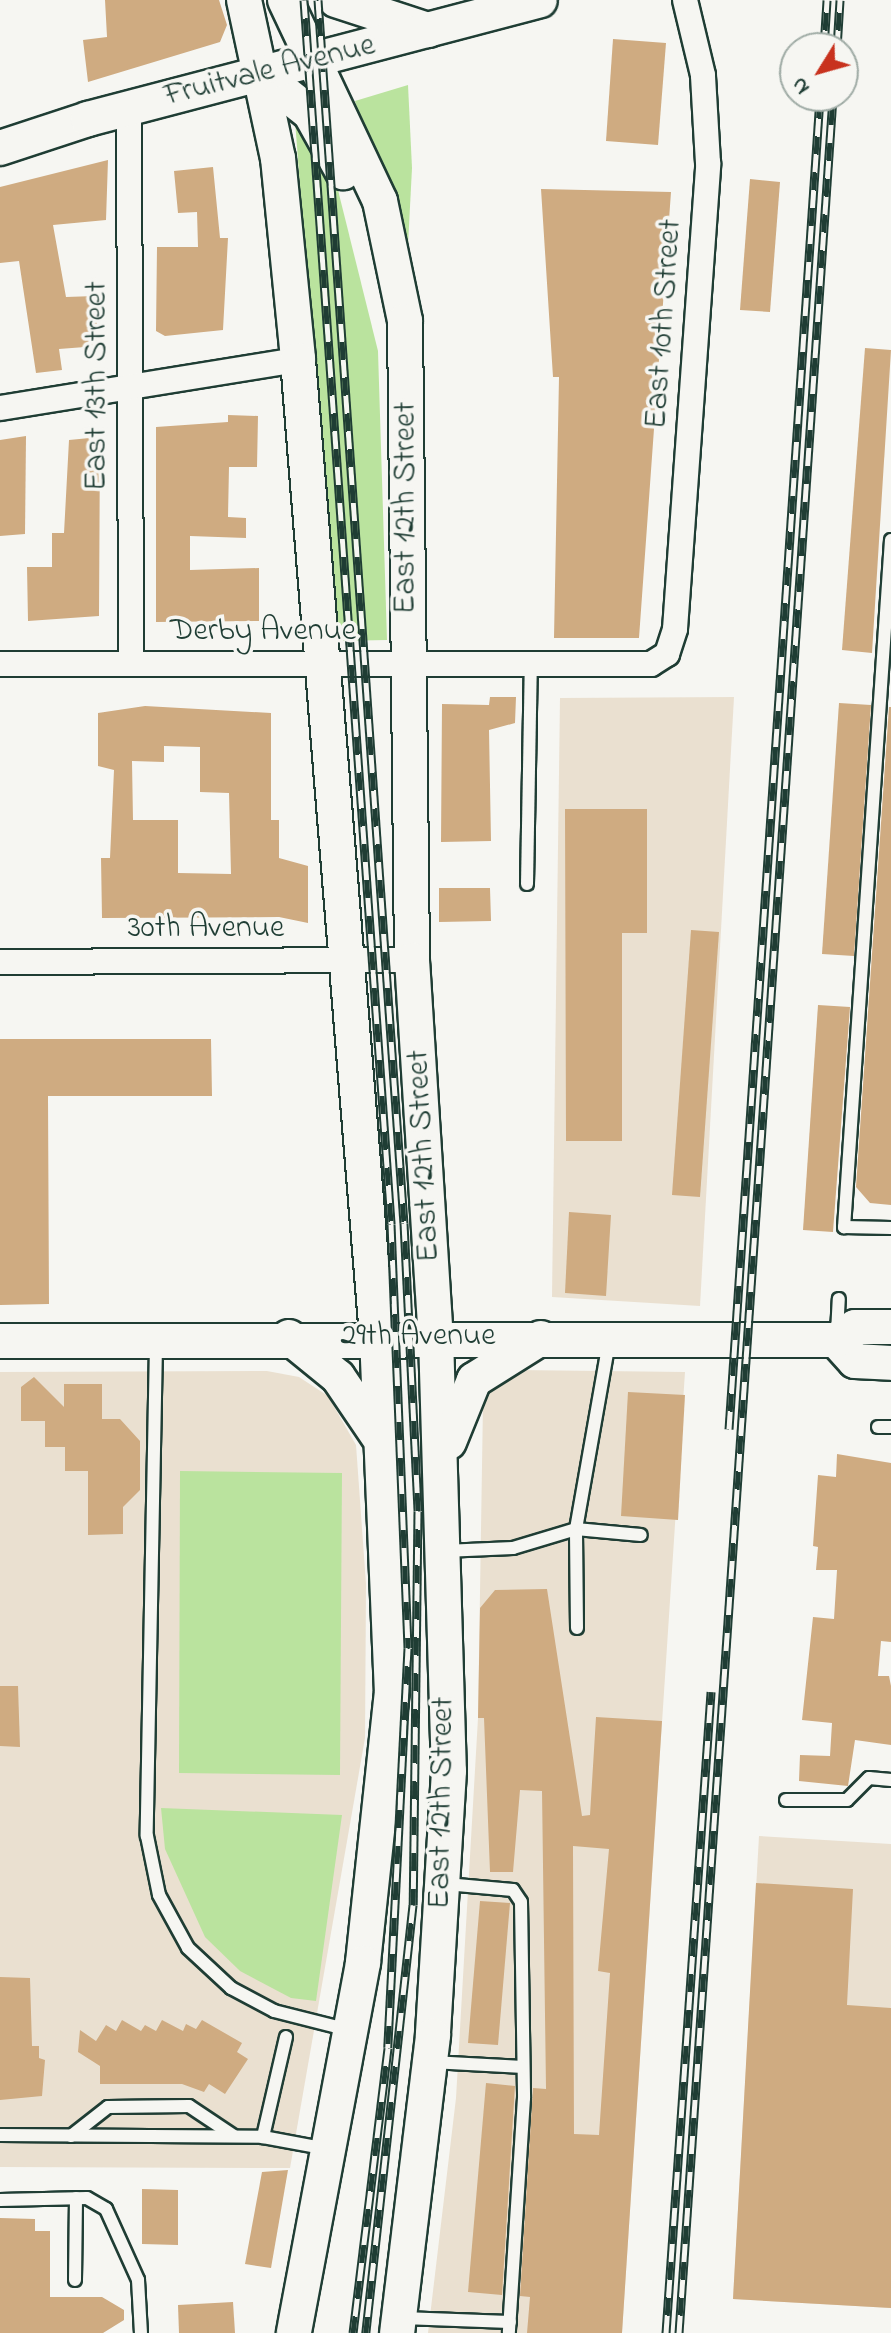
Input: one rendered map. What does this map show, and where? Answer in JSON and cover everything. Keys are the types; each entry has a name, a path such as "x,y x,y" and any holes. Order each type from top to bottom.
{"main road":[{"name":"East 12th Street","path":"244,0 262,75 283,195 298,360 344,960 377,1336 392,1691 351,2030 294,2333"},
{"name":"East 12th Street","path":"285,0 380,201 403,306 408,399 406,664 412,960 436,1337 449,1771 430,2062 398,2325"},
{"path":"336,0 429,30"},
{"name":"Fruitvale Avenue","path":"0,148 129,108 315,62 540,0"},
{"path":"262,75 310,113 344,174 369,238 408,399"},
{"name":"29th Avenue","path":"0,1341 377,1336 836,1340 855,1327 891,1327"},
{"path":"289,1337 338,1377 381,1442"},
{"path":"440,1474 461,1401 474,1380 544,1337"},
{"path":"836,1340 855,1361 891,1363"}],"street":[{"name":"East 10th Street","path":"667,654 675,629 708,163 703,75 685,0"},
{"name":"East 13th Street","path":"129,108 131,664"},
{"path":"0,408 298,360"},
{"name":"Derby Avenue","path":"0,664 651,664 667,654"},
{"name":"30th Avenue","path":"0,962 412,960"}],"lane":[{"path":"891,540 844,1227 891,1228"},
{"path":"527,884 531,664"},
{"path":"836,1340 839,1299"},
{"path":"577,1628 576,1529 609,1338"},
{"path":"156,1341 147,1836 159,1895 188,1948 231,1988 274,2011 351,2030"},
{"path":"442,1551 513,1548 576,1529 641,1535"},
{"path":"786,1800 847,1800 869,1778 891,1780"},
{"path":"398,2325 510,2328 522,2067 521,1902 513,1890 443,1884"},
{"path":"263,2137 286,2037"},
{"path":"430,2062 522,2067"},
{"path":"71,2136 108,2107 189,2106 235,2137"},
{"path":"0,2135 263,2137 328,2149"},
{"path":"0,2200 76,2198 106,2209 138,2280 141,2333"},
{"path":"75,2280 76,2198"}],"shaded area":[{"path":"734,697 700,1306 552,1297 560,698"},
{"path":"516,1370 685,1372 622,2333 428,2333 456,2098 478,1718 483,1403 493,1381"},
{"path":"267,1371 299,1377 328,1396 356,1445 366,1584 365,1738 290,2168 0,2167 0,1372"},
{"path":"759,1836 891,1844 891,2308 733,2299"}],"green space":[{"path":"408,85 412,168 407,265 355,101"},
{"path":"295,120 334,174 378,351 387,640 334,641"},
{"path":"180,1471 342,1473 340,1775 179,1773"},
{"path":"161,1808 342,1815 316,2001 291,1998 240,1971 205,1937 165,1849"}],"building":[{"path":"105,0 219,0 227,25 220,42 88,82 83,40 107,37"},
{"path":"613,39 666,43 658,145 606,141"},
{"path":"108,160 106,220 53,225 66,297 95,296 98,346 59,349 62,370 36,373 19,261 0,263 0,187"},
{"path":"213,167 220,238 228,238 223,330 165,336 156,331 157,247 198,247 197,212 178,213 174,171"},
{"path":"750,179 780,182 770,312 740,310"},
{"path":"541,189 671,192 639,638 554,638 559,377 553,377"},
{"path":"865,348 891,350 872,653 842,650"},
{"path":"228,415 258,416 257,467 229,467 228,517 246,518 246,538 190,536 190,570 259,568 259,621 156,622 156,427 228,422"},
{"path":"26,436 25,534 0,536 0,440"},
{"path":"100,437 99,616 28,621 27,567 52,567 52,533 64,533 69,440"},
{"path":"490,697 516,697 515,723 489,730 491,841 441,842 442,704 489,705"},
{"path":"839,703 871,705 854,956 822,954"},
{"path":"145,706 271,713 271,820 279,820 279,858 308,866 308,923 279,917 102,918 101,858 110,858 114,770 98,766 98,713","holes":["164,746 200,747 200,792 229,793 231,874 178,873 178,820 133,820 132,761 164,762"]},
{"path":"889,707 891,1205 870,1203 856,1187"},
{"path":"565,809 647,809 647,933 622,933 622,1141 566,1141"},
{"path":"439,888 490,888 491,921 439,922"},
{"path":"691,930 719,932 700,1197 672,1195"},
{"path":"818,1005 850,1007 833,1232 803,1230"},
{"path":"0,1039 211,1039 212,1096 48,1096 49,1304 0,1305"},
{"path":"569,1212 611,1215 606,1296 565,1293"},
{"path":"34,1377 64,1407 64,1384 102,1384 102,1419 120,1419 140,1441 140,1490 123,1507 123,1534 88,1535 88,1471 65,1471 65,1447 45,1447 45,1421 21,1421 21,1387"},
{"path":"628,1392 685,1395 678,1520 621,1516"},
{"path":"837,1454 891,1463 891,1642 881,1641 878,1676 889,1676 891,1686 891,1745 855,1740 848,1786 799,1781 800,1755 830,1756 832,1723 802,1720 813,1617 834,1619 837,1570 816,1570 818,1547 813,1546 818,1475 836,1477"},
{"path":"547,1589 582,1816 590,1815 596,1717 662,1721 622,2333 527,2333 530,2297 520,2296 533,2088 546,2089 542,1791 520,1790 513,1872 490,1872 484,1718 478,1718 480,1608 495,1590","holes":["573,1846 609,1849 598,1971 610,1973 599,2135 574,2134"]},
{"path":"0,1686 18,1686 20,1747 0,1746"},
{"path":"756,1883 853,1889 847,2005 891,2008 891,2308 733,2299"},
{"path":"480,1901 510,1903 498,2045 468,2043"},
{"path":"0,1977 30,1978 32,2046 39,2046 39,2058 45,2060 42,2096 0,2100"},
{"path":"122,2020 141,2031 145,2025 156,2031 162,2020 183,2031 186,2024 196,2029 202,2020 242,2043 237,2052 248,2059 225,2094 209,2084 204,2092 182,2084 100,2084 100,2066 78,2052 80,2030 96,2041 106,2025 116,2031"},
{"path":"486,2083 515,2086 502,2295 468,2292"},
{"path":"288,2170 271,2268 245,2264 262,2172"},
{"path":"142,2189 178,2190 178,2245 142,2244"},
{"path":"0,2218 35,2219 35,2231 50,2231 50,2297 102,2297 124,2310 124,2320 103,2333 0,2333"},
{"path":"233,2302 235,2333 179,2333 178,2305"}],"railway":[{"path":"304,0 391,1224 408,1648 388,2048 353,2333"},
{"path":"318,0 404,1223 418,1511 413,1905 366,2333"},
{"path":"825,32 827,0"},
{"path":"838,32 840,0"},
{"path":"729,1429 819,112"},
{"path":"679,2333 832,112"},
{"path":"666,2333 711,1692"}]}
